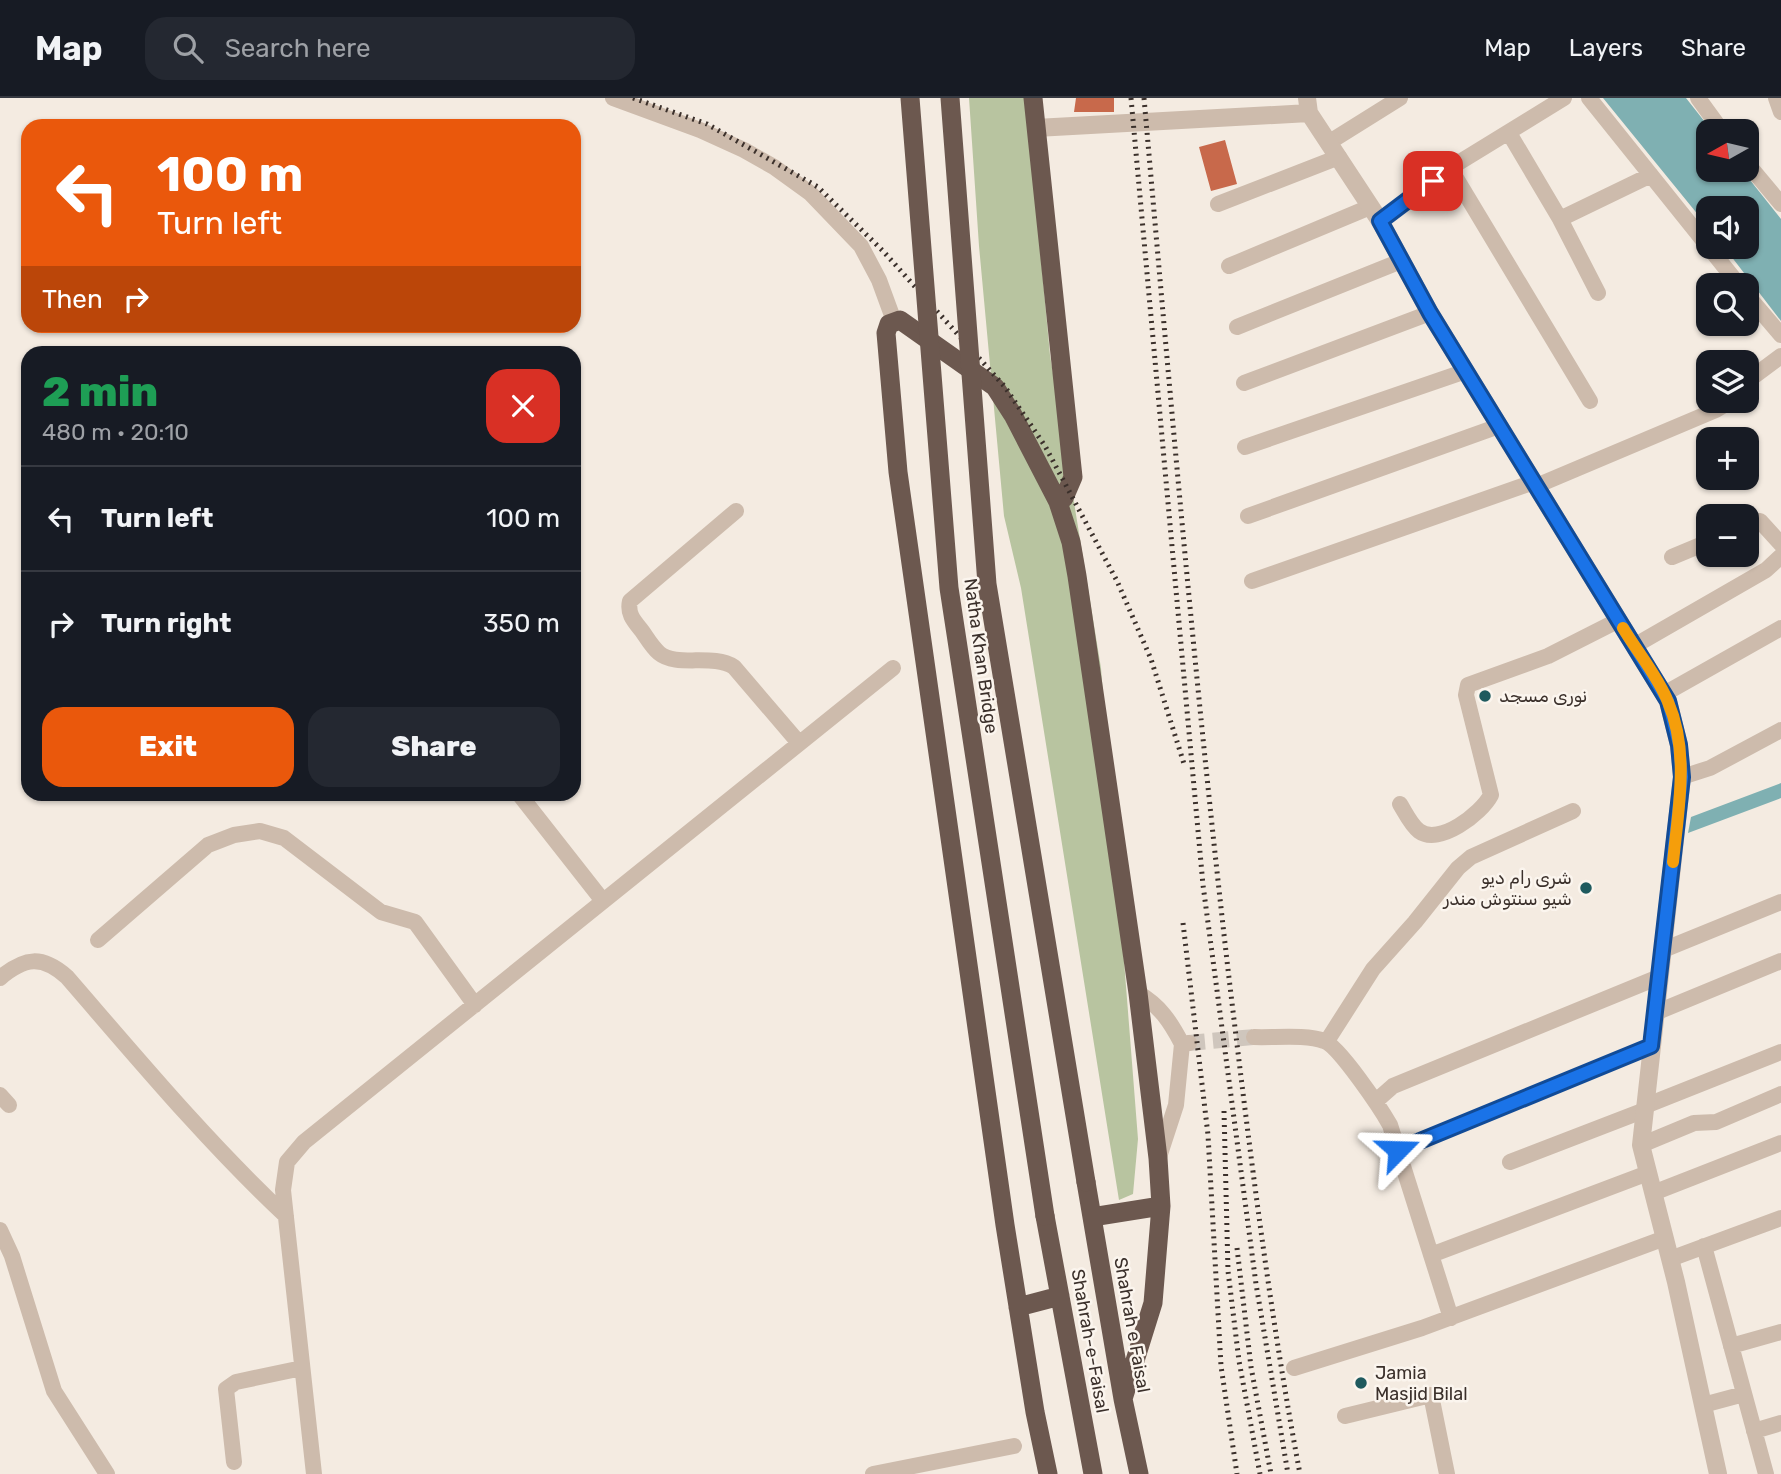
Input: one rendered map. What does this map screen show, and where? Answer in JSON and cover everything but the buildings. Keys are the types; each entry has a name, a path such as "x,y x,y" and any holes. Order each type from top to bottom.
{"highway":[{"name":"Natha Khan Bridge","path":"910,98 949,588 1045,1216"},
{"name":"Natha Khan Bridge","path":"950,98 987,584 1087,1182"},
{"path":"1033,98 1073,477 1064,498 1058,502"},
{"path":"1048,1474 1018,1307 898,472 886,333 887,327 894,321 900,320 995,387 1013,415 1058,502 1071,542 1138,993 1158,1158 1161,1206 1153,1303 1124,1399"},
{"name":"Shahrah e Faisal","path":"1087,1182 1139,1474"},
{"path":"1092,1217 1161,1206"},
{"name":"Shahrah-e-Faisal","path":"1045,1216 1093,1474"},
{"path":"1018,1307 1060,1296"}],"street":[{"path":"613,98 744,150 774,167 810,193 861,246 879,280 894,321"},
{"path":"1218,204 1333,150 1400,98"},
{"path":"1229,266 1375,214 1564,98"},
{"path":"1589,98 1729,273"},
{"path":"1698,98 1713,119"},
{"path":"1776,98 1781,112"},
{"path":"1036,128 1308,105 1333,150 1375,214 1430,313 1668,701 1679,745 1682,777 1641,1145 1670,1259 1718,1474"},
{"path":"1509,133 1560,219 1598,293"},
{"path":"1450,168 1590,401"},
{"path":"1560,219 1651,174"},
{"path":"1759,178 1781,204"},
{"path":"1237,327 1401,261"},
{"path":"1759,309 1781,335"},
{"path":"1244,383 1430,313"},
{"path":"1759,372 1781,356"},
{"path":"1245,447 1466,371"},
{"path":"1252,581 1535,484 1709,413"},
{"path":"1248,516 1499,426"},
{"path":"736,511 629,601 630,616 660,654 670,659 725,661 734,667 799,743"},
{"path":"1759,521 1781,544"},
{"path":"1672,558 1696,547"},
{"path":"1634,646 1766,570 1781,556"},
{"path":"1400,804 1417,830 1429,836 1446,833 1486,804 1491,795 1466,695 1468,685 1548,656 1619,620"},
{"path":"1664,694 1781,628"},
{"path":"314,1474 283,1190 287,1162 304,1142 893,668"},
{"path":"1682,777 1710,768 1781,730"},
{"path":"524,801 603,901"},
{"path":"1326,1041 1373,968 1415,922 1458,868 1471,857 1573,810"},
{"path":"98,940 208,845 234,835 260,831 284,838 381,912 415,922 475,1005"},
{"path":"1663,950 1780,907"},
{"path":"0,978 29,962 41,960 54,965 67,976 229,1161 286,1216"},
{"path":"1655,1013 1781,961"},
{"path":"1376,1101 1393,1086 1659,977"},
{"path":"1138,993 1155,1003 1185,1043 1176,1105 1158,1158"},
{"path":"1254,1037 1315,1038 1326,1041 1337,1050 1376,1101 1390,1125 1451,1318"},
{"path":"1398,1150 1651,1046"},
{"path":"1510,1162 1781,1052"},
{"path":"1641,1145 1694,1123 1716,1122 1781,1094"},
{"path":"1653,1193 1781,1143"},
{"path":"1431,1255 1648,1173"},
{"path":"1670,1259 1781,1217"},
{"path":"0,1230 12,1256 54,1391 107,1474"},
{"path":"1294,1368 1451,1318 1665,1238"},
{"path":"1704,1246 1766,1474"},
{"path":"1731,1346 1781,1332"},
{"path":"234,1462 226,1389 236,1382 302,1368"},
{"path":"1703,1405 1744,1394"},
{"path":"1345,1416 1431,1395 1447,1474"},
{"path":"1754,1432 1781,1423"},
{"path":"873,1474 1014,1446"}],"green space":[{"path":"969,98 1026,98 1050,355 1101,668 1138,1139 1133,1194 1119,1200 1021,588 1004,516 979,246"}],"water":[{"path":"1603,98 1686,98 1703,119 1696,119 1696,182 1752,182 1781,219 1781,321 1759,292 1759,273 1744,273 1733,259 1759,259 1759,196 1696,196 1696,212"},
{"path":"1781,783 1781,798 1688,833 1691,817"}],"tunnel":[{"path":"1189,1043 1254,1037"}],"railway":[{"path":"633,98 707,124 818,187 883,251 1005,387 1045,446 1117,581 1151,659 1185,767"},
{"path":"1131,98 1203,885 1256,1284 1288,1474"},
{"path":"1144,98 1194,648 1229,978 1269,1289 1300,1474"},
{"path":"1183,923 1208,1135 1221,1366 1237,1474"},
{"path":"1224,1111 1228,1271 1239,1361 1260,1474"},
{"path":"1237,1248 1251,1367 1271,1474"}],"slow traffic":[{"path":"1623,628 1668,701 1679,745 1682,777 1673,862"}],"place":[{"name":"نوری مسجد","path":"1485,696"},
{"name":"شری رام دیو شیو سنتوش مندر","path":"1586,888"},
{"name":"Jamia Masjid Bilal","path":"1361,1383"}],"route":[{"path":"1398,1150 1651,1046 1682,777 1679,745 1668,701 1430,313 1380,221 1433,181"}]}
